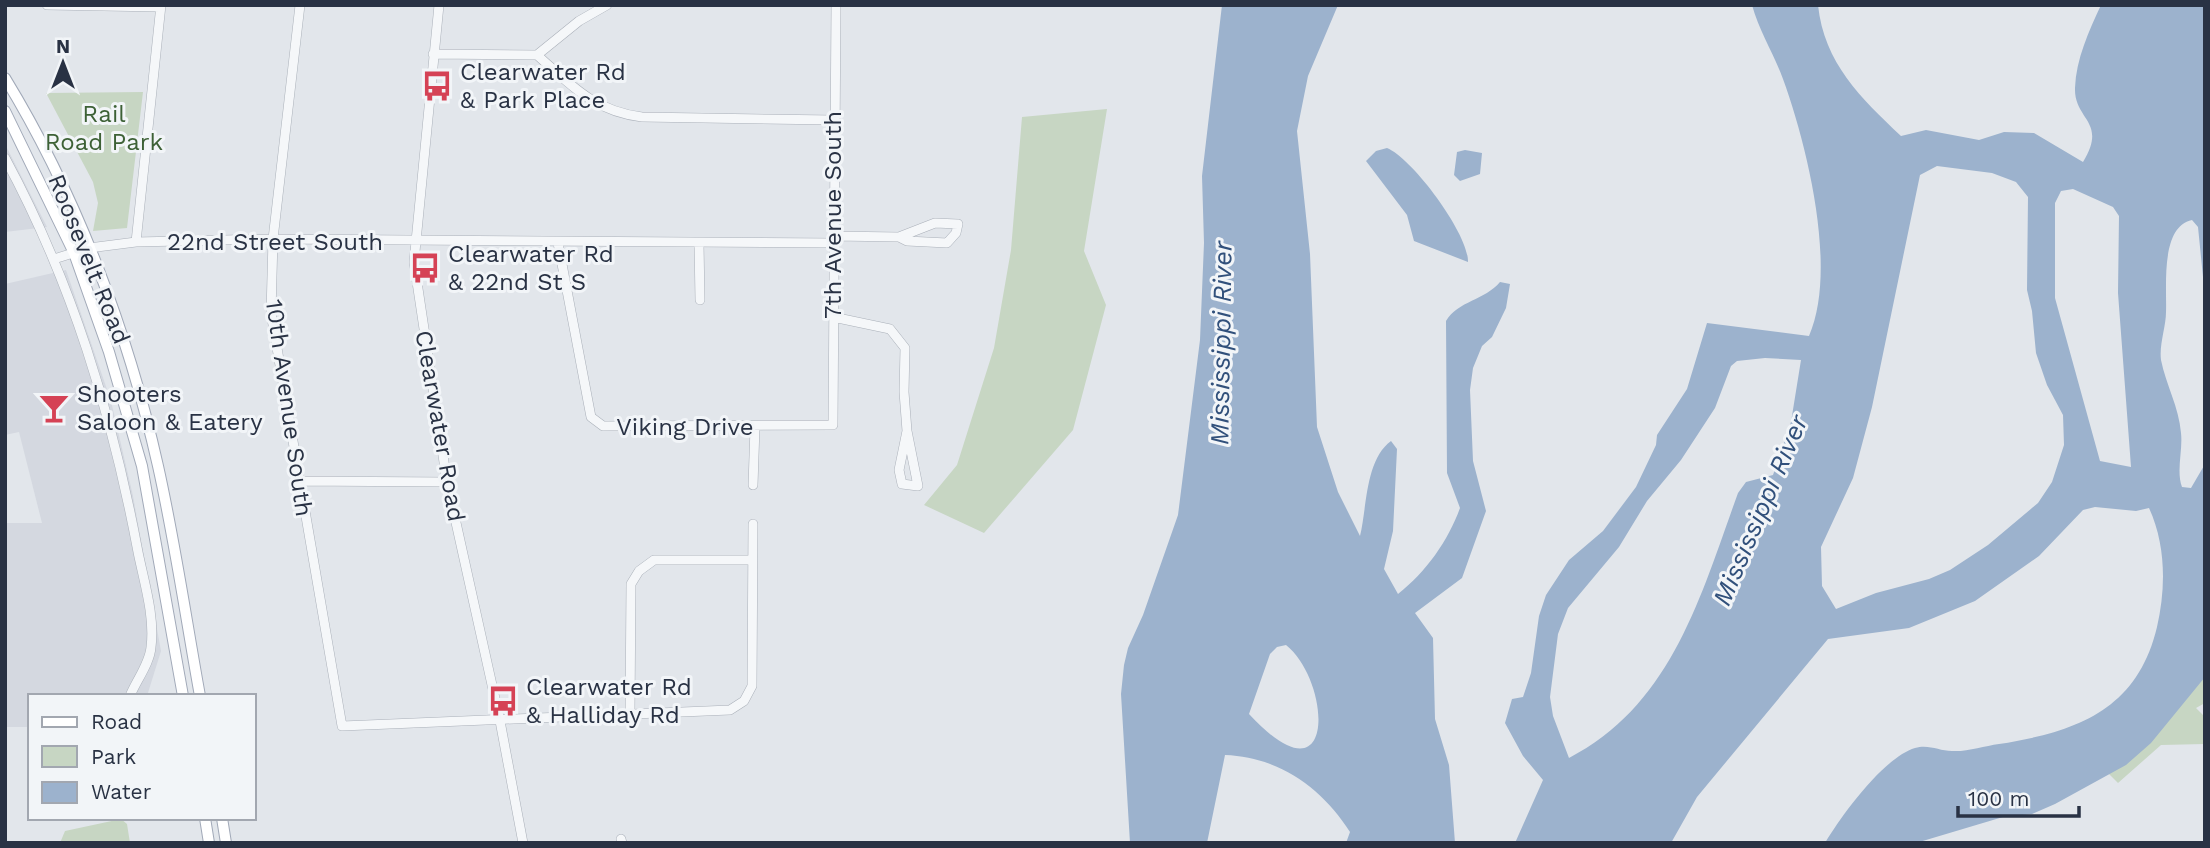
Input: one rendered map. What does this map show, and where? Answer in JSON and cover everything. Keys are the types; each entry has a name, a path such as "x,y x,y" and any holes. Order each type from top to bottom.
{"main road":[{"name":"Roosevelt Road","path":"5,78 43,146 89,248 124,345 158,466 200,694"},
{"name":"Roosevelt Road","path":"5,111 74,253 109,352 142,466 183,694"},
{"path":"205,820 209,843"},
{"path":"222,820 226,843"}],"street":[{"name":"10th Avenue South","path":"300,5 273,239 271,313 297,481 342,726 500,721"},
{"name":"Clearwater Road","path":"439,5 414,242 417,290 447,481 500,721 523,843"},
{"path":"433,54 537,55 579,21 607,5"},
{"name":"7th Avenue South","path":"833,425 833,120 836,5"},
{"path":"47,6 160,6 136,242"},
{"path":"537,55 595,104 616,114 833,120"},
{"name":"Roosevelt Road","path":"5,158 54,259 104,402 151,618 152,649 132,694"},
{"path":"935,223 958,224 956,233 947,243 907,241 899,237 935,223"},
{"name":"22nd Street South","path":"54,259 89,248 136,242 273,239 699,243 899,237"},
{"name":"Viking Drive","path":"558,243 592,418 603,426 833,425"},
{"path":"699,243 700,300"},
{"path":"833,317 890,329 905,348 904,392 918,486 902,484 899,470 908,431"},
{"path":"753,485 755,427"},
{"path":"297,481 447,481"},
{"path":"500,721 730,710 744,701 752,686 752,524"},
{"path":"630,713 631,584 639,571 654,560 752,560"}],"shaded area":[{"path":"5,144 47,227 5,232"},
{"path":"66,270 111,401 133,496 161,651 148,694 28,694 28,727 5,727 5,523 42,523 19,432 5,435 5,284"}],"green space":[{"name":"Rail Road Park","path":"143,92 127,228 93,231 98,203 93,182 46,93"},
{"path":"1107,109 1084,251 1106,305 1073,430 984,533 924,505 957,465 994,348 1011,250 1022,117"},
{"path":"2205,646 2205,703 2196,708 2205,717 2205,744 2161,745 2118,783 2100,765"},
{"path":"122,820 127,824 130,843 60,843 65,831"}],"water":[{"name":"Mississippi River","path":"1222,5 1338,5 1308,76 1297,131 1310,254 1317,427 1338,492 1360,536 1368,485 1376,460 1382,449 1391,441 1397,449 1393,531 1384,569 1398,594 1418,576 1435,555 1460,508 1447,473 1446,321 1457,309 1487,293 1500,282 1510,284 1506,308 1492,337 1482,346 1473,368 1470,390 1473,461 1486,511 1462,578 1415,613 1433,638 1435,719 1449,765 1455,843 1346,843 1350,832 1339,816 1297,778 1263,762 1225,755 1207,843 1130,843 1121,694 1124,665 1178,515 1200,340 1204,243 1202,176","holes":["1286,645 1301,662 1312,685 1318,708 1318,729 1312,744 1298,748 1278,740 1249,714 1270,654 1277,647"]},
{"name":"Mississippi River","path":"1752,5 1818,5 1828,45 1836,62 1872,108 1901,136 1926,130 1979,140 2004,132 2034,133 2083,162 2092,138 2091,129 2076,99 2076,77 2084,45 2101,5 2205,5 2205,297 2198,227 2192,220 2182,225 2170,245 2161,360 2180,423 2182,487 2191,488 2205,464 2205,677 2151,743 2126,765 2055,804 2032,814 2003,817 1916,843 1825,843 1864,789 1903,754 1920,747 1964,751 2053,732 2077,724 2099,712 2118,698 2135,679 2148,656 2160,612 2163,567 2159,537 2149,508 2136,511 2095,507 2083,510 2039,556 1975,601 1909,628 1828,639 1697,797 1671,843 1515,843 1543,780 1523,756 1505,723 1512,699 1523,697 1531,673 1539,616 1546,595 1569,560 1603,531 1636,487 1656,445 1657,435 1687,389 1707,323 1809,336 1817,309 1821,277 1820,243 1809,172 1783,79","holes":["1937,166 1992,173 2016,182 2028,197 2027,290 2036,353 2047,385 2063,415 2064,445 2052,482 2038,503 1988,545 1950,570 1929,579 1876,593 1836,609 1822,586 1821,547 1853,478 1872,407 1920,175","2073,189 2113,207 2119,216 2118,293 2131,467 2100,461 2055,298 2055,203 2061,191","1765,358 1801,360 1791,422 1773,475 1746,482 1738,493 1695,608 1658,678 1634,709 1604,736 1569,758 1553,716 1550,697 1558,634 1568,608 1619,547 1647,501 1681,460 1715,408 1731,366 1737,361"]},
{"path":"1387,148 1410,166 1437,198 1459,234 1468,262 1414,241 1407,215 1366,161 1376,151"},
{"path":"1465,150 1482,153 1480,174 1460,181 1454,175 1457,152"}],"place":[{"name":"Clearwater Rd & Park Place","path":"437,86"},
{"name":"Clearwater Rd & 22nd St S","path":"425,268"},
{"name":"Shooters Saloon & Eatery","path":"54,408"},
{"name":"Clearwater Rd & Halliday Rd","path":"503,701"}]}
